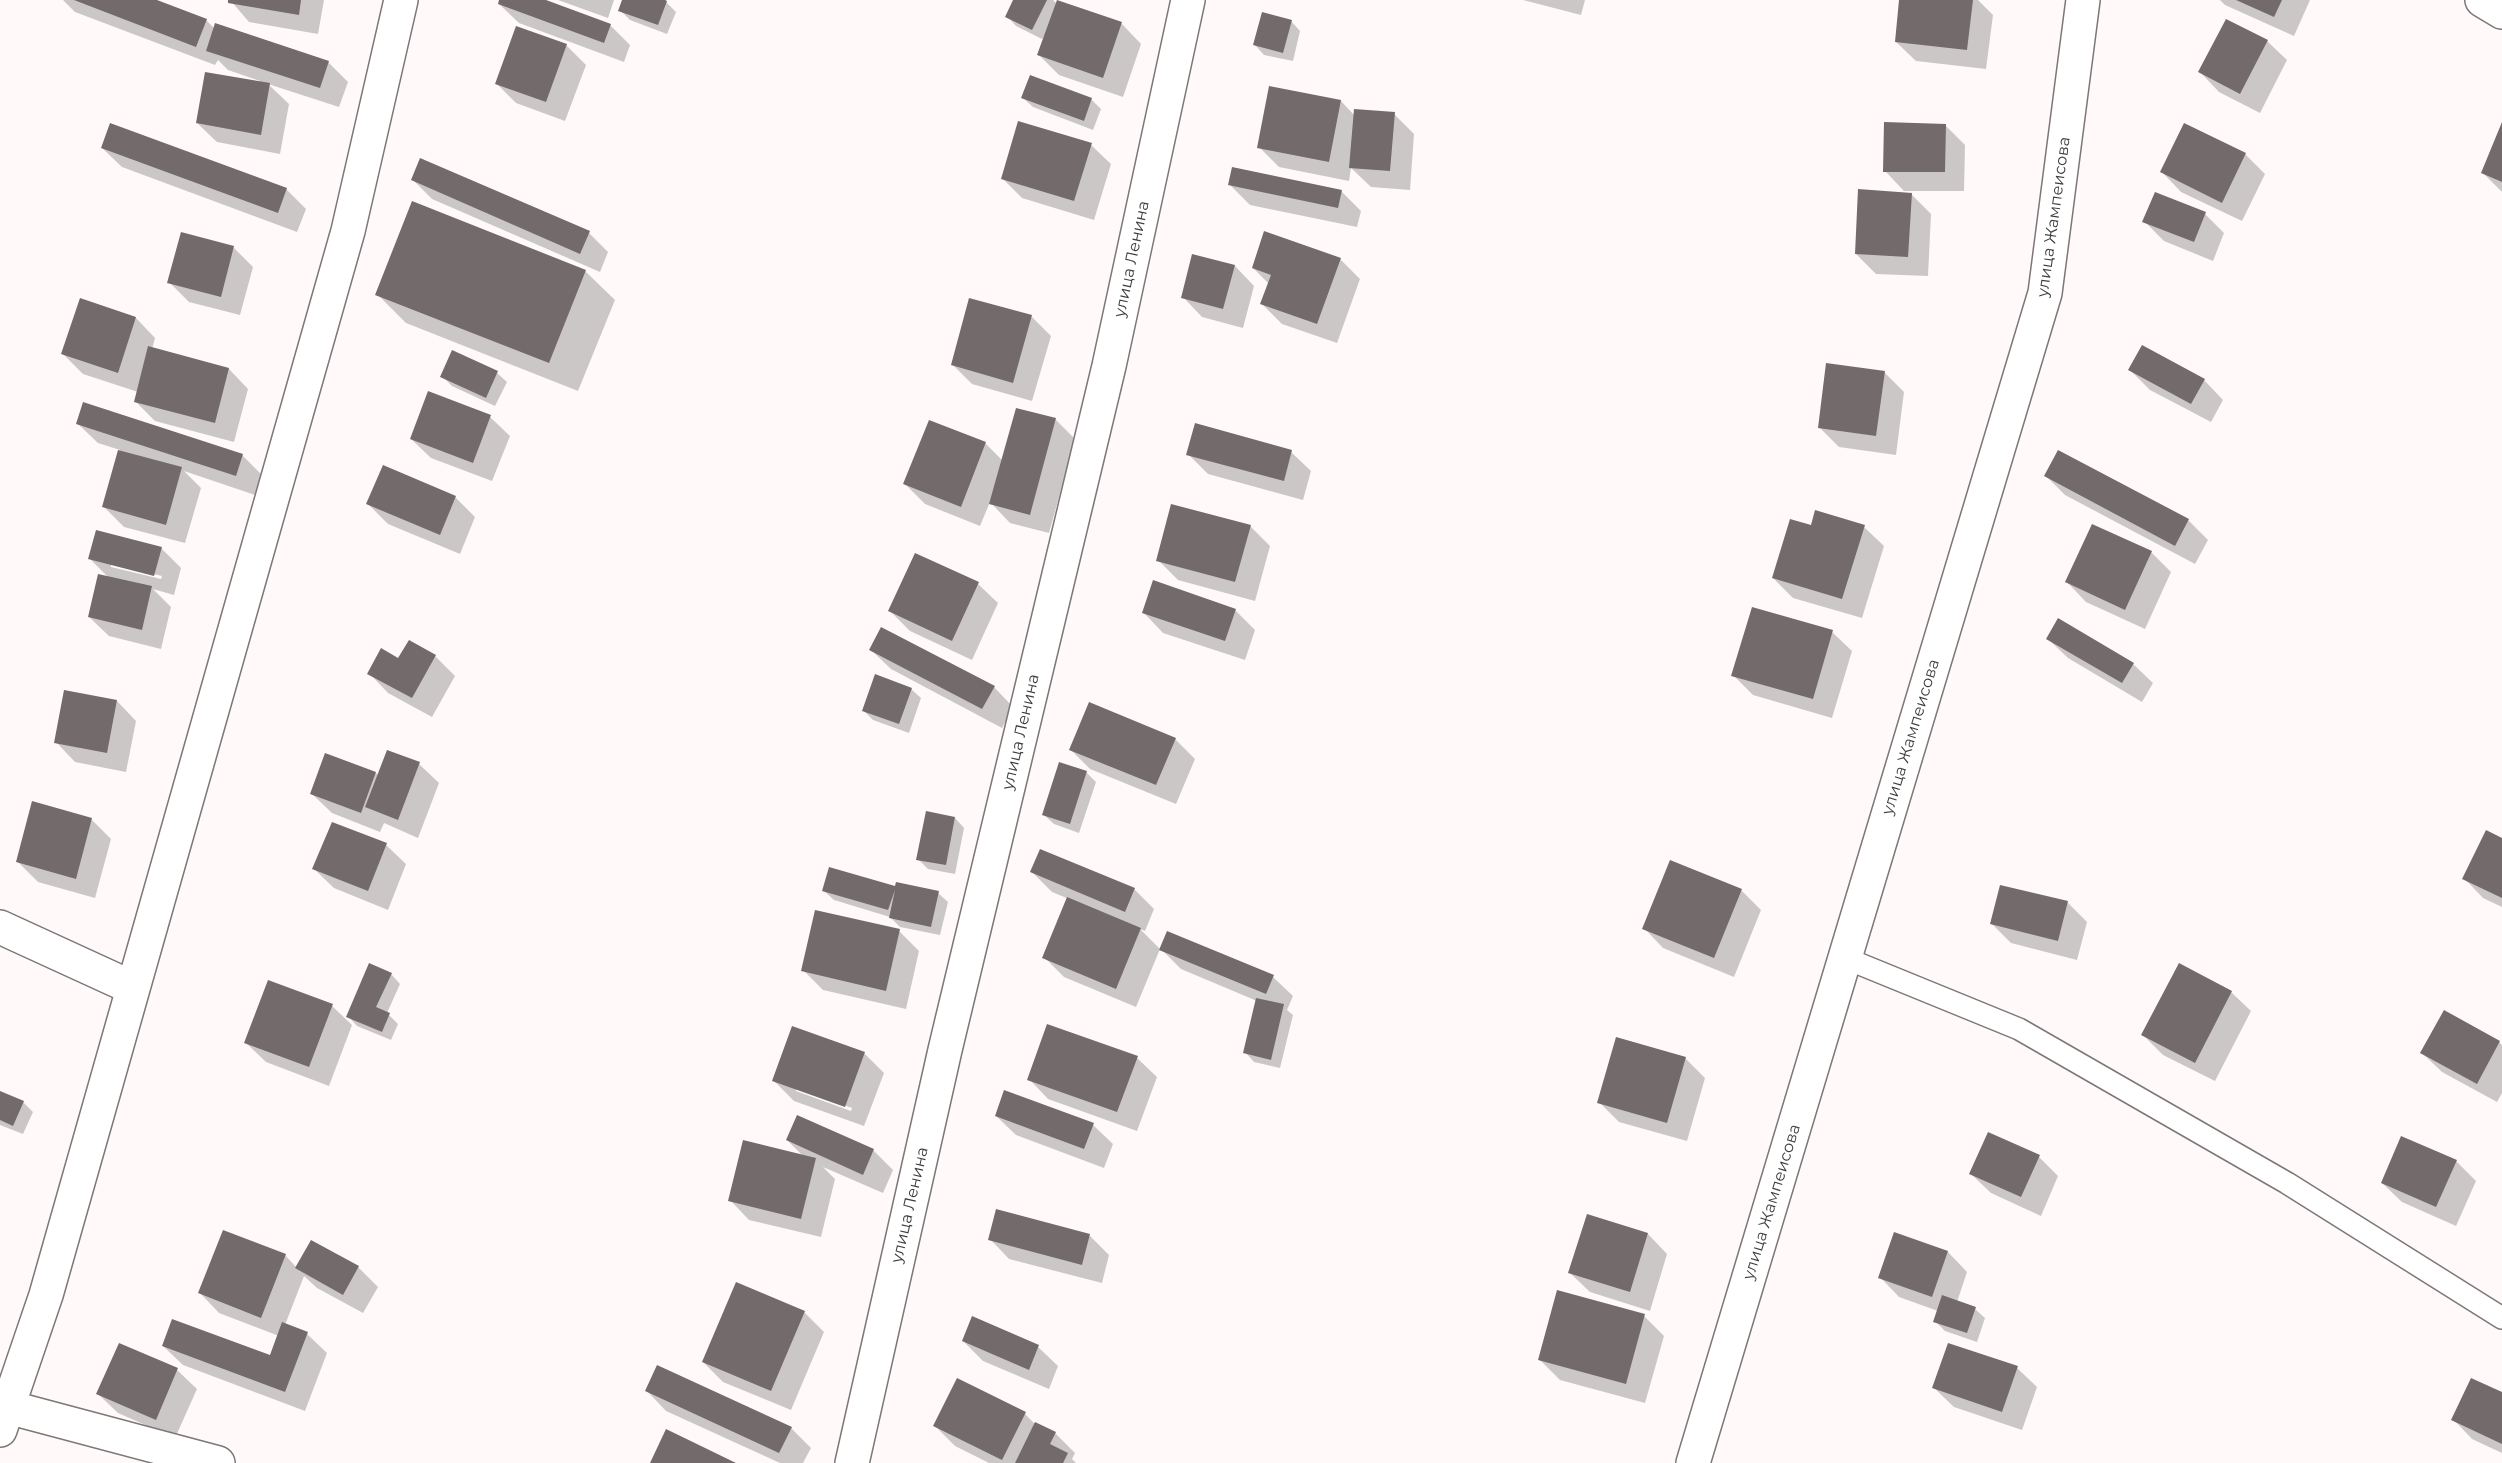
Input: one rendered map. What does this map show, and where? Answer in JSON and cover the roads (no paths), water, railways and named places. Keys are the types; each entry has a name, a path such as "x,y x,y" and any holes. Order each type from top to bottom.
{"street":[{"path":"218,1463 4,1418 46,1295 348,231 401,0"},
{"name":"улица Ленина","path":"852,1463 945,1050 1109,366 1188,0"},
{"name":"улица Жампеисова","path":"1693,1463 2045,292 2084,0"},
{"path":"2482,0 2502,12"},
{"path":"0,927 133,988"}],"lane":[{"path":"1845,958 2019,1029 2287,1183 2502,1318"}]}
